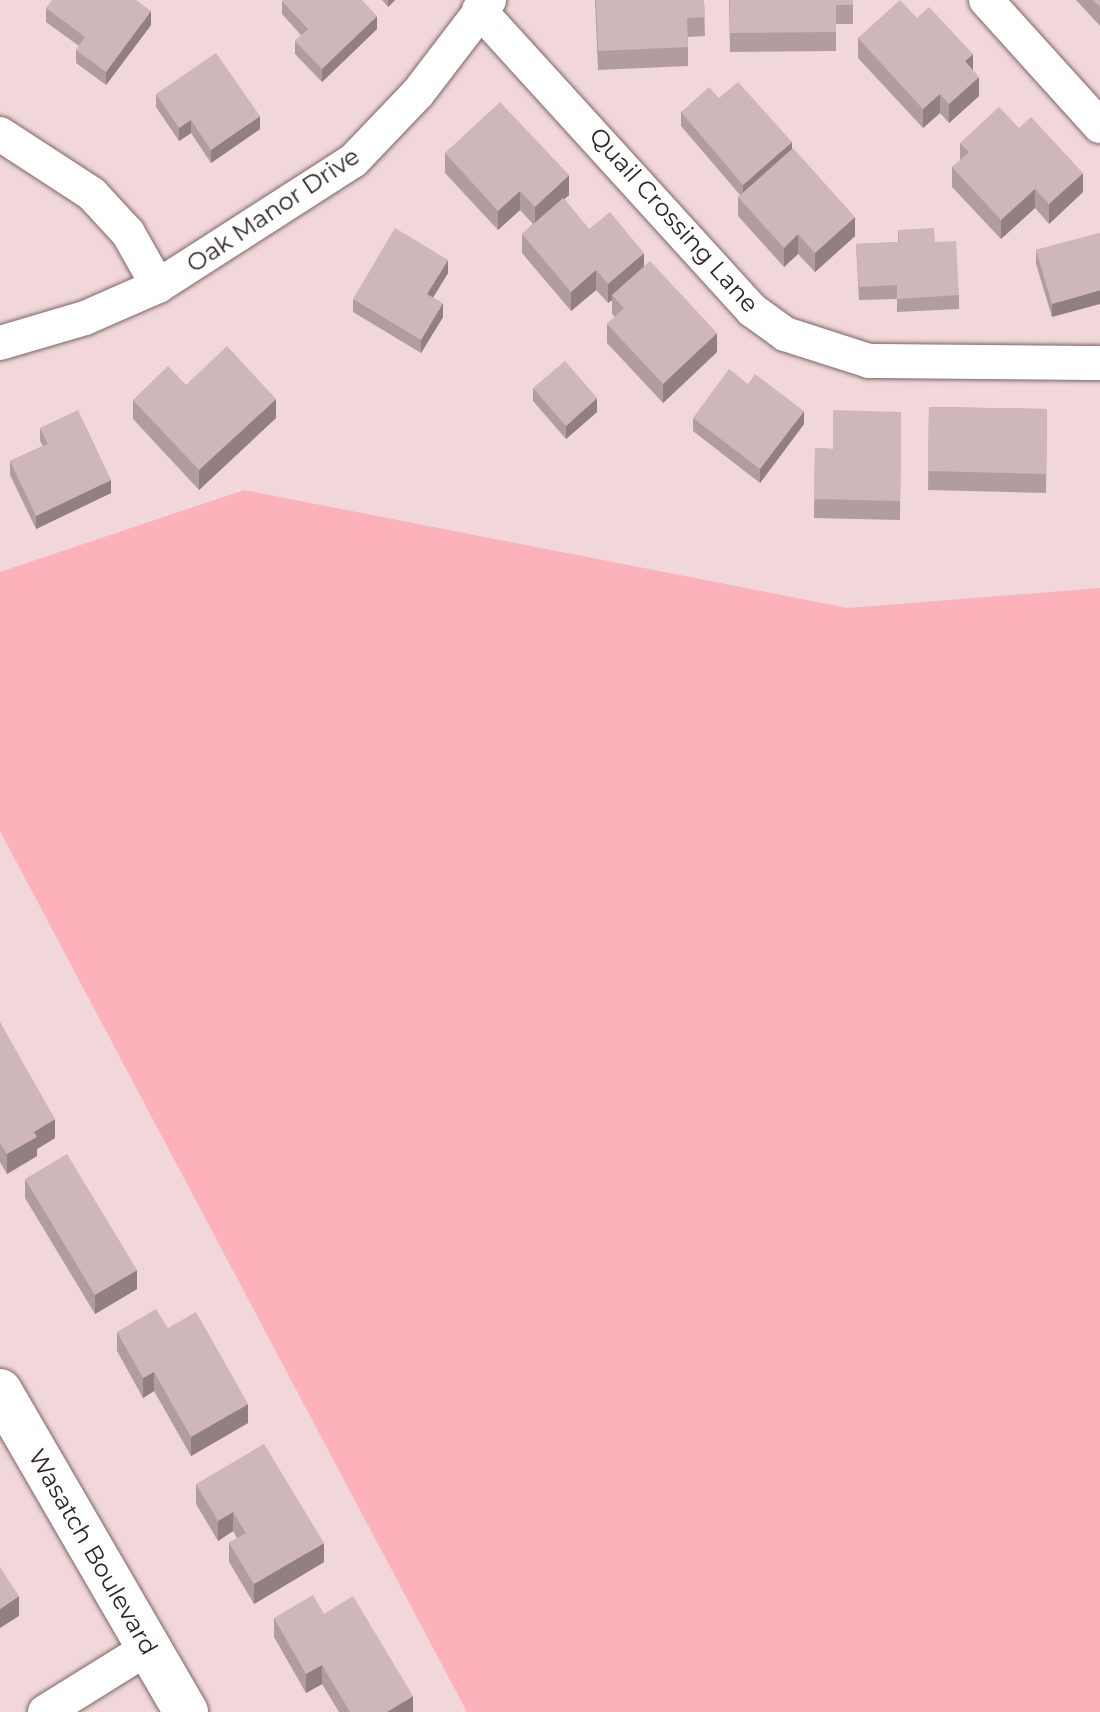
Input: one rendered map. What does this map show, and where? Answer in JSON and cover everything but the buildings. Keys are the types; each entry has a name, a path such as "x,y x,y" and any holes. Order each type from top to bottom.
{"main road":[{"name":"Wasatch Boulevard","path":"0,1391 186,1712"}],"street":[{"path":"986,0 1100,126"},
{"name":"Oak Manor Drive","path":"0,343 85,318 158,286 353,161 418,93 484,5"},
{"name":"Quail Crossing Lane","path":"484,5 752,310 785,334 869,361 1100,363"},
{"path":"0,134 92,194 128,233 158,286"},
{"path":"45,1712 148,1648"}],"shaded area":[{"path":"244,490 848,608 1100,588 1100,1712 467,1712 0,831 0,572"}]}
